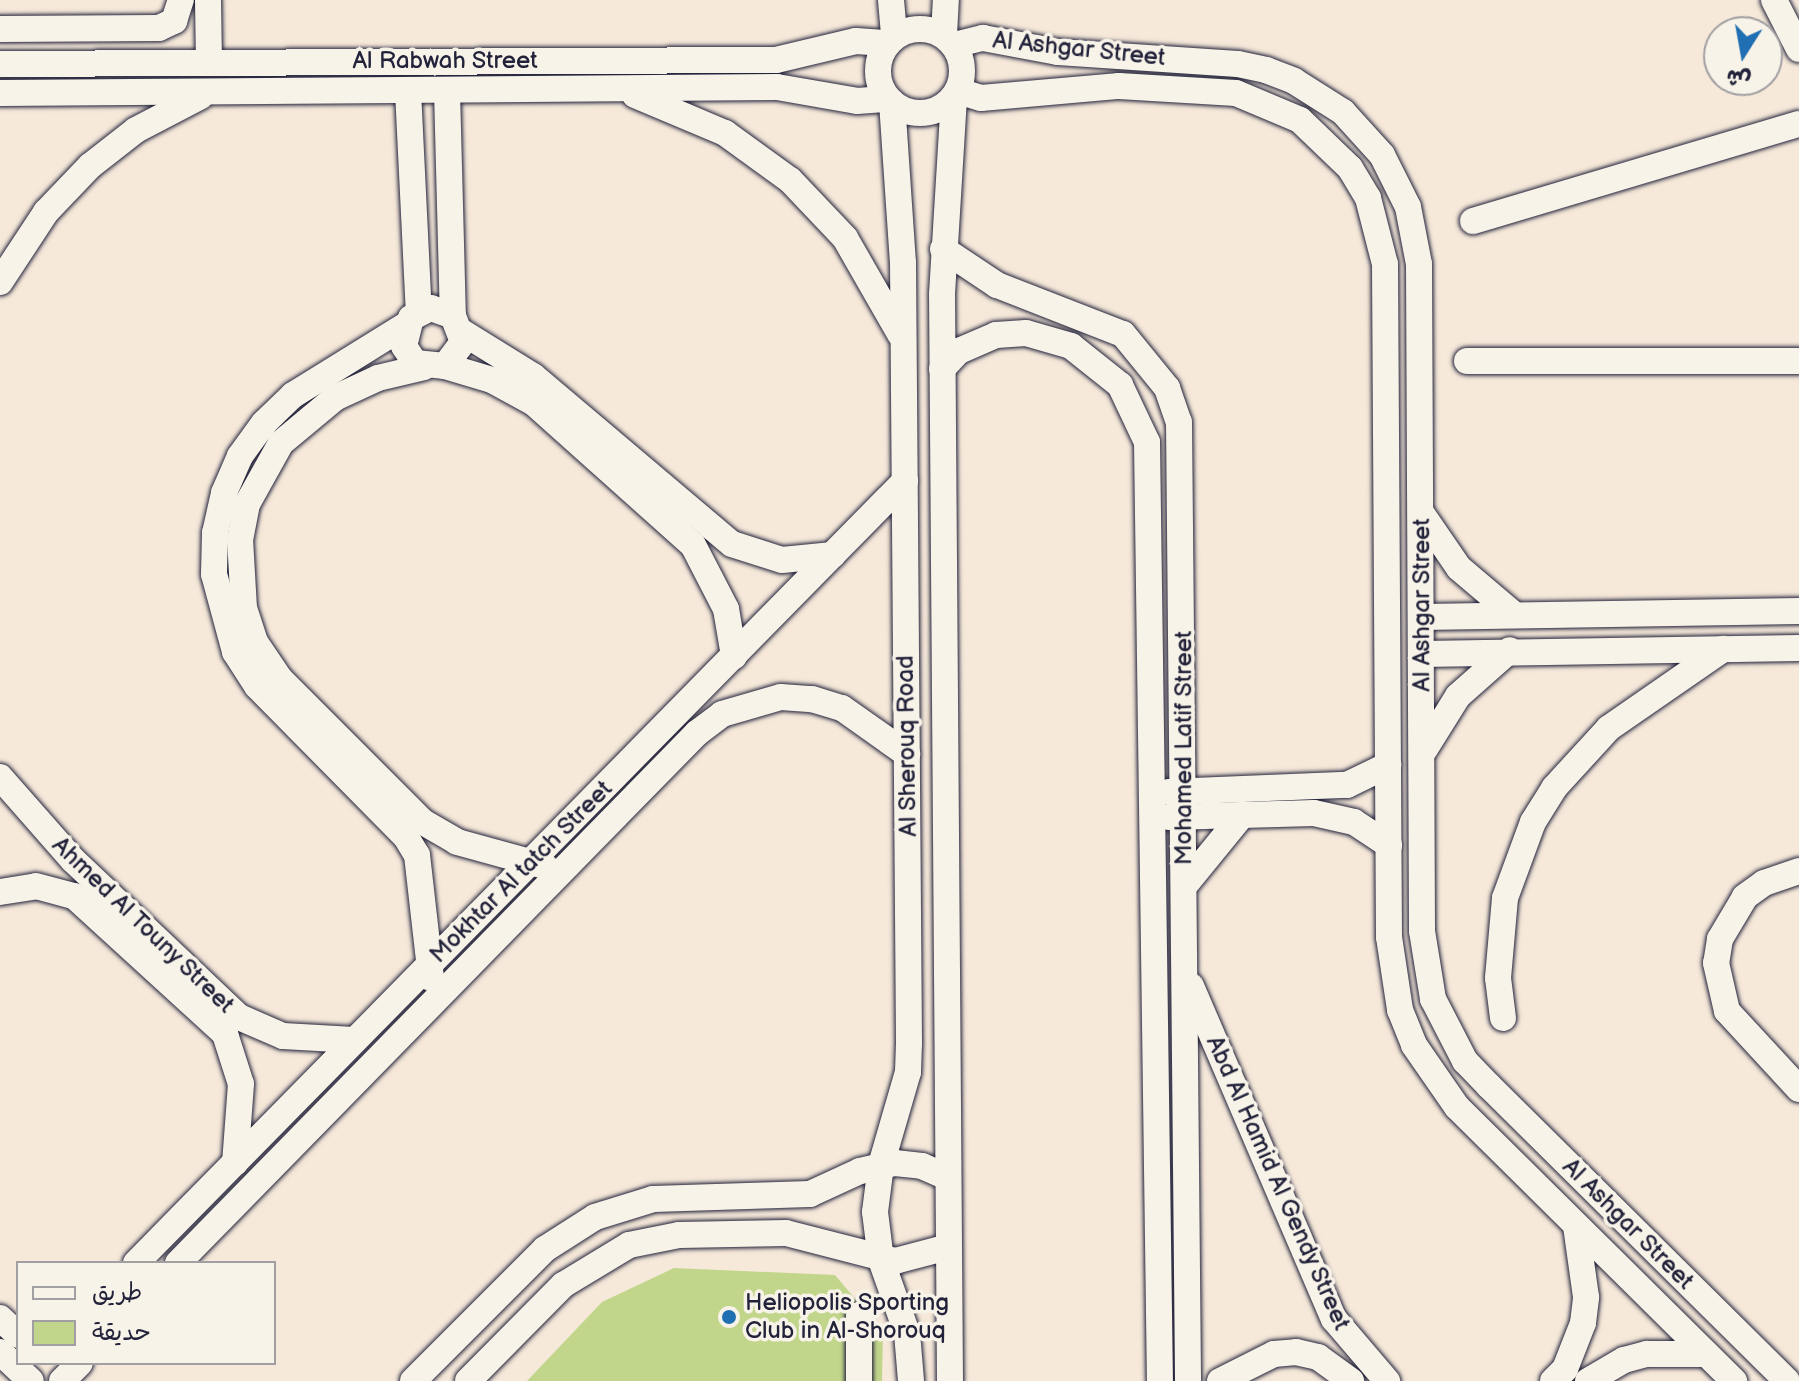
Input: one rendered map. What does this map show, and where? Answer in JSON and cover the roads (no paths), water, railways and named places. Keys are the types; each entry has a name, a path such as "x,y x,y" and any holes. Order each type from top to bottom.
{"street":[{"path":"0,29 159,28 174,21 181,0"},
{"path":"208,0 209,62"},
{"path":"891,0 891,40 878,65 890,101 924,113 956,94 963,68 949,40 946,0"},
{"path":"1774,0 1799,49"},
{"path":"891,40 918,28 949,40"},
{"name":"Al Ashgar Street","path":"949,40 983,38 1058,52 1238,64 1294,81 1343,112 1382,155 1415,235 1422,514 1422,931 1433,999 1465,1061 1787,1381"},
{"name":"Al Rabwah Street","path":"0,64 776,60 856,41 891,40"},
{"path":"776,60 777,87"},
{"path":"296,62 296,91"},
{"name":"Al Rabwah Street","path":"0,93 777,87 857,101 890,101"},
{"name":"Al Ashgar Street","path":"956,94 981,98 1077,87 1188,88 1236,93 1300,120 1350,168 1380,230 1385,264 1389,845 1392,974 1400,1010 1434,1077 1494,1145 1734,1381"},
{"path":"613,89 725,133 790,180 869,271 904,343"},
{"path":"408,91 413,318 404,346 435,366 492,380 534,403 693,545 726,609 734,656"},
{"path":"447,91 460,352 435,366 345,393 306,418 281,443 257,483 240,539 244,608 255,642 280,679 423,822 457,842 533,859 554,878"},
{"path":"0,282 37,224 90,166 136,130 210,92"},
{"name":"Al Sherouq Road","path":"950,1381 942,369 943,249 956,94"},
{"name":"Al Sherouq Road","path":"890,101 904,343 909,1057 900,1108 881,1165 875,1212 881,1260 907,1333 911,1381"},
{"path":"1473,221 1799,124"},
{"name":"Mohamed Latif Street","path":"943,249 997,285 1123,334 1167,388 1179,422 1182,456 1188,1381"},
{"path":"446,989 427,968 423,875 417,855 406,837 257,686 235,652 214,574 215,533 224,493 240,456 264,423 293,395 413,318 443,310 458,324 533,376 732,544 782,560 833,555"},
{"name":"Mohamed Latif Street","path":"942,369 959,351 982,339 1011,333 1041,336 1098,363 1137,412 1150,473 1160,1381"},
{"path":"1467,361 1799,361"},
{"path":"1386,424 1421,423"},
{"name":"Mokhtar Al tatch Street","path":"138,1261 905,481"},
{"path":"1422,514 1459,568 1512,613"},
{"path":"1422,617 1512,613 1799,611"},
{"path":"1422,654 1510,650 1723,649 1791,652"},
{"path":"1503,1018 1498,978 1503,911 1517,859 1533,822 1554,788 1609,728 1723,649"},
{"path":"1422,756 1437,723 1458,696 1510,650"},
{"name":"Mokhtar Al tatch Street","path":"180,1261 682,748 722,714 781,697 842,708 907,754"},
{"path":"664,728 682,748"},
{"path":"1154,805 1347,785 1388,765"},
{"name":"Ahmed Al Touny Street","path":"0,777 119,919 225,1034 241,1084 241,1137 235,1163"},
{"path":"1184,804 1242,815 1335,816 1389,845"},
{"path":"1185,885 1242,815"},
{"path":"1799,871 1764,883 1745,897 1720,939 1716,963 1727,1011 1799,1089"},
{"name":"Ahmed Al Touny Street","path":"0,892 56,889 74,896 119,919 239,1017 283,1036 354,1040"},
{"name":"Abd Al Hamid Al Gendy Street","path":"1185,974 1334,1319 1387,1381"},
{"path":"302,1095 323,1115"},
{"path":"1494,1145 1521,1118"},
{"path":"413,1381 545,1249 595,1217 653,1199 810,1194 881,1165 922,1166 947,1177"},
{"path":"1553,1381 1565,1369 1583,1323 1586,1297 1576,1226"},
{"path":"468,1381 563,1285 629,1245 679,1235 786,1233 881,1260 909,1260 948,1247"},
{"path":"859,1315 859,1381"},
{"path":"0,1318 16,1333"},
{"name":"Abd Al Hamid Al Gendy Street","path":"1220,1381 1274,1354 1296,1352 1318,1357 1351,1381"},
{"path":"1588,1381 1647,1354 1706,1354"}],"place":[{"name":"Heliopolis Sporting Club in Al-Shorouq","path":"729,1317"}]}
